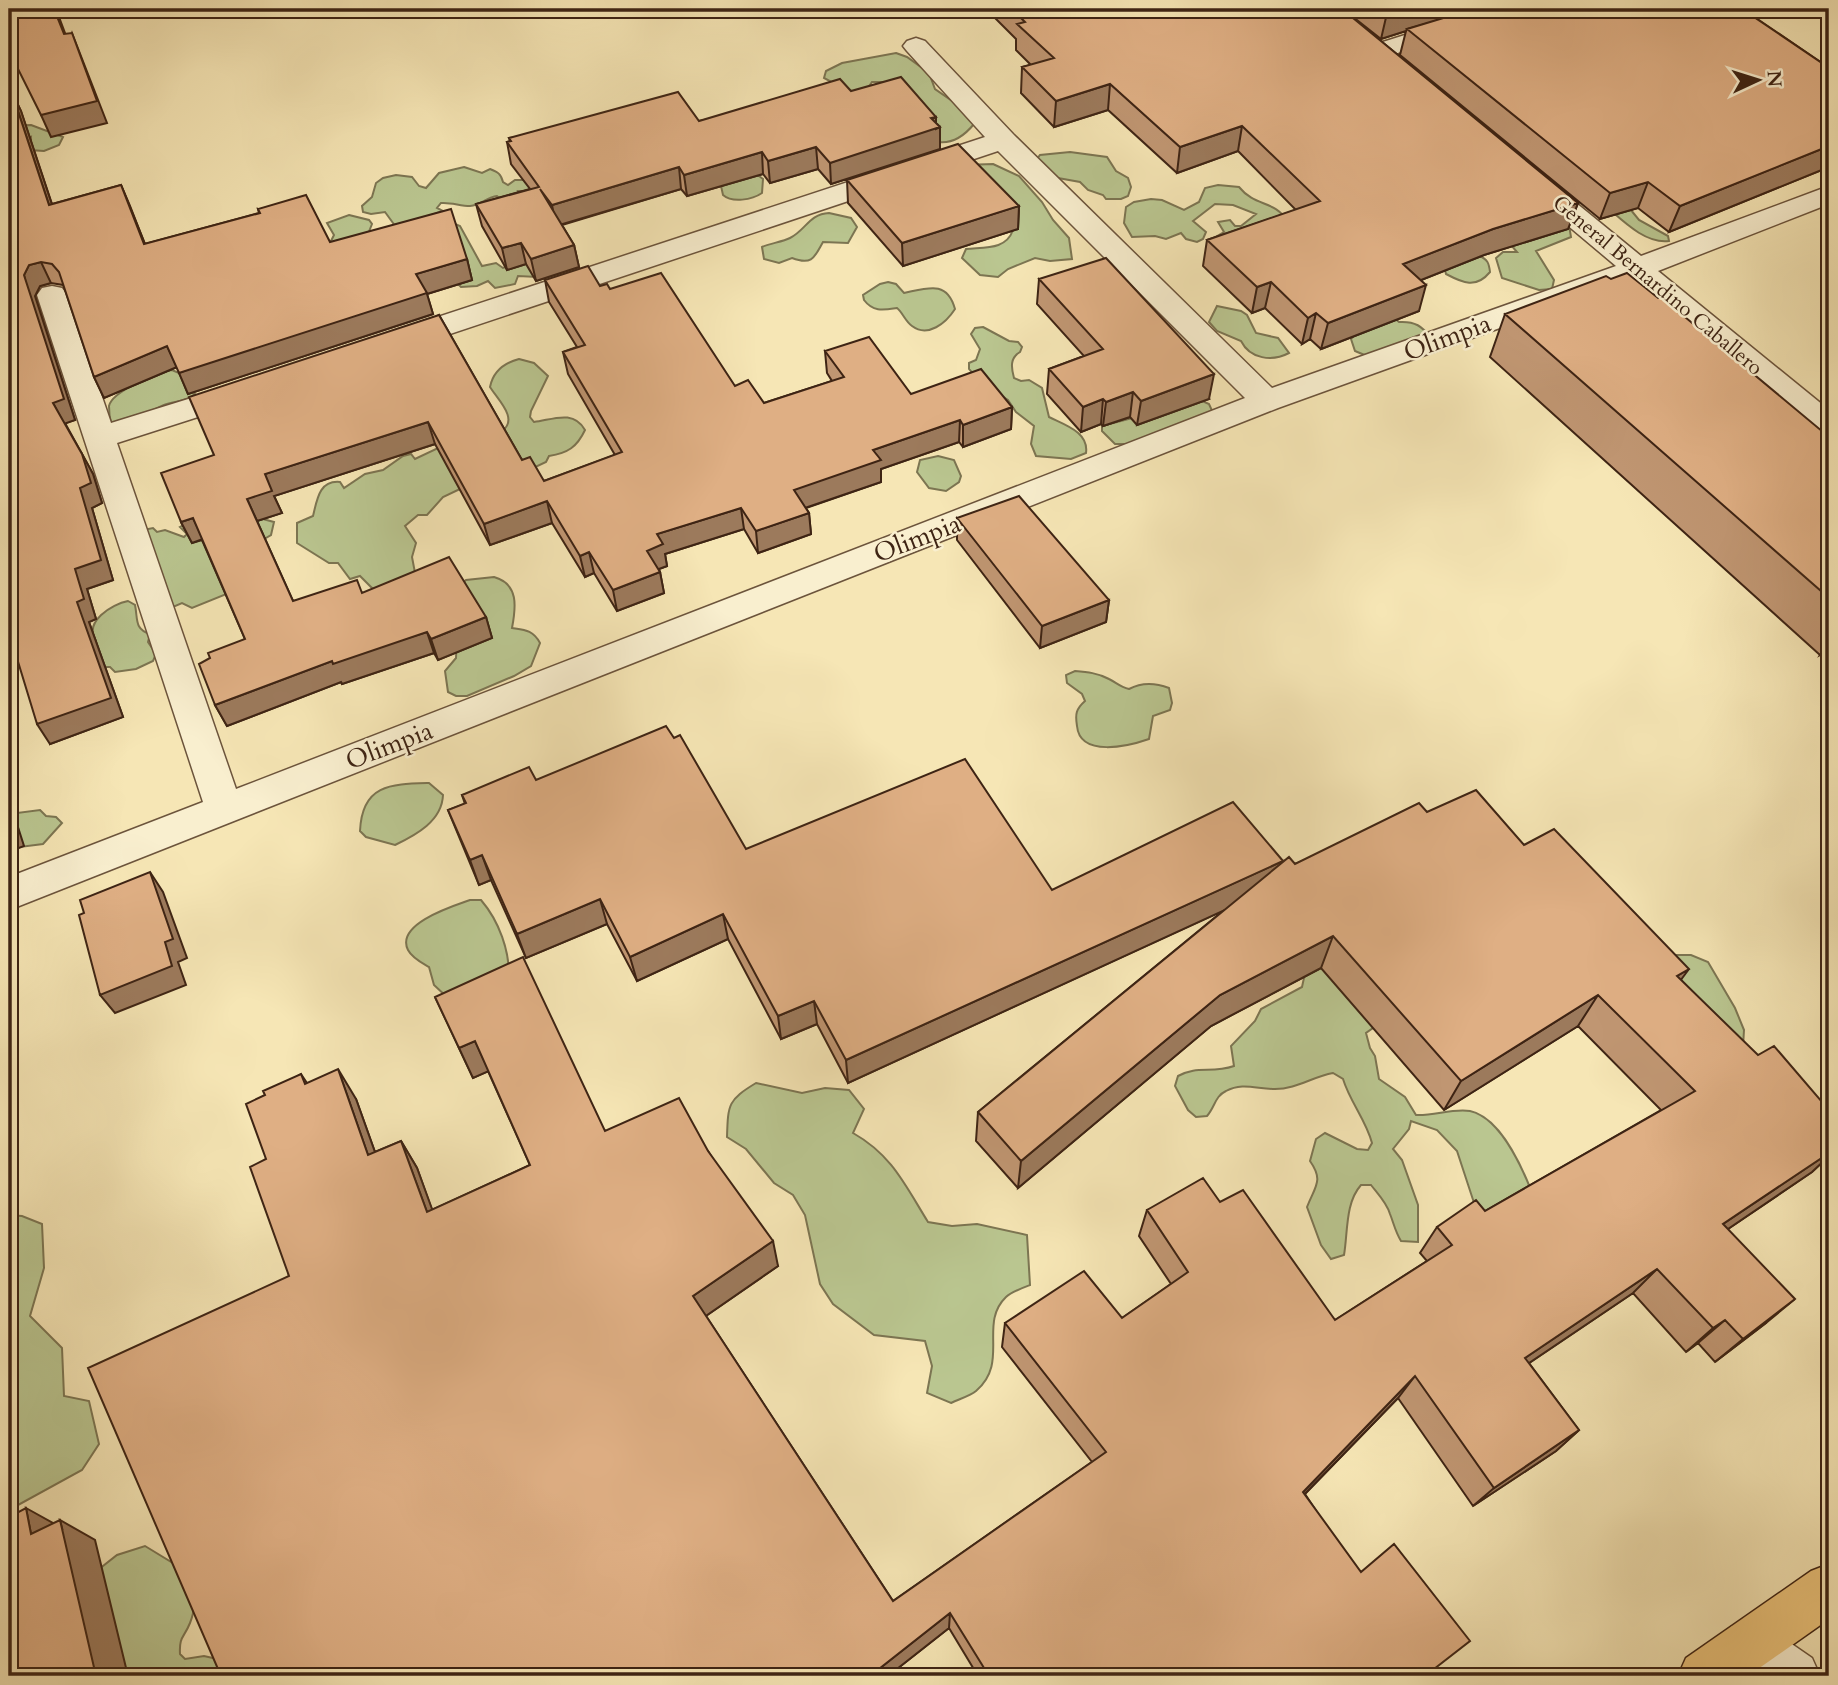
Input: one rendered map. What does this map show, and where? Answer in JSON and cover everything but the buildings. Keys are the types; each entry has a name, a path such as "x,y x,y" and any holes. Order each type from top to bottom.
{"main road":[{"path":"1704,1676 1829,1589"}],"street":[{"path":"1376,52 1512,9"},
{"path":"916,46 1003,140 1267,401"},
{"path":"366,351 1003,140"},
{"name":"General Bernardino Caballero","path":"1512,165 1829,427"},
{"name":"Olimpia","path":"9,894 1267,401 1638,268 1829,194"},
{"path":"52,295 224,809"},
{"path":"100,437 273,382"},
{"path":"1749,1645 1794,1676"}],"green space":[{"path":"896,53 907,57 929,73 935,89 958,105 974,124 967,132 954,140 938,142 886,82 872,82 861,98 824,78 826,71 842,63"},
{"path":"31,125 63,137 59,145 44,151 30,150 31,137 17,144 9,126"},
{"path":"1070,152 1107,157 1116,171 1128,178 1131,187 1128,196 1106,199 1103,195 1088,190 1080,182 1058,178 1040,168 1037,159 1040,155"},
{"path":"993,164 1019,176 1042,202 1069,238 1072,259 1050,261 1035,258 1008,269 998,277 980,275 962,258 966,249 1000,244 1013,230 964,165"},
{"path":"464,167 482,173 493,170 508,185 515,180 533,180 536,185 529,191 518,191 519,193 501,200 497,196 466,206 441,203 437,208 443,211 396,227 385,212 363,212 362,206 372,197 376,183 383,178 396,175 412,177 419,186 426,188 439,173"},
{"path":"755,173 763,179 762,193 742,200 723,195 721,186"},
{"path":"1218,185 1239,187 1245,194 1277,210 1288,222 1208,248 1207,242 1224,232 1218,222 1230,220 1235,226 1241,226 1256,214 1233,205 1215,204 1193,221 1206,232 1203,239 1197,242 1186,239 1181,233 1166,239 1155,236 1132,237 1124,223 1126,207 1134,202 1162,200 1184,210 1199,202 1205,188"},
{"path":"1626,204 1639,220 1668,236 1669,241 1644,236 1608,208"},
{"path":"829,213 851,218 857,227 848,243 823,242 815,255 805,261 792,258 779,263 764,259 762,247 790,238 812,219"},
{"path":"349,215 369,220 372,224 368,234 327,249 334,235 327,223"},
{"path":"455,224 460,226 482,266 496,263 503,268 533,257 537,277 518,276 515,284 495,288 488,281 477,286 461,287 456,282"},
{"path":"1569,225 1571,237 1536,251 1554,280 1552,289 1539,290 1502,278 1496,258 1503,252 1517,252 1500,232"},
{"path":"1479,256 1488,262 1490,272 1480,281 1464,282 1446,274 1445,270"},
{"path":"888,282 896,284 904,293 929,288 942,290 955,309 936,327 930,330 918,329 910,324 897,308 883,310 867,304 864,300 863,295"},
{"path":"1217,306 1241,311 1247,315 1256,333 1278,338 1289,353 1262,357 1250,352 1241,341 1217,331 1209,322"},
{"path":"1388,313 1399,322 1418,325 1432,339 1423,350 1406,362 1388,363 1355,351 1351,339 1358,331"},
{"path":"983,327 1009,341 1018,342 1022,347 1013,360 1014,378 1029,380 1042,388 1049,417 1080,434 1086,446 1086,453 1071,459 1036,456 1031,444 1034,426 1016,412 1008,400 982,384 969,369 969,363 976,360 980,349 971,334 975,328"},
{"path":"519,359 534,363 548,376 531,411 530,417 534,422 562,417 575,420 585,430 571,448 549,456 546,462 529,470 502,431 507,426 508,415 490,387 500,369"},
{"path":"172,370 179,373 195,394 133,419 111,423 109,406 118,394 147,378"},
{"path":"1200,400 1209,404 1214,415 1141,444 1115,444 1102,431 1102,426"},
{"path":"438,448 460,489 443,497 427,515 418,515 405,526 416,543 412,557 416,578 375,591 360,576 350,579 338,563 329,563 297,543 297,523 313,516 320,492 327,484 340,482 344,488 365,474 383,470 403,456 411,454 415,459"},
{"path":"938,456 954,460 961,476 959,482 946,491 929,488 917,472 920,460"},
{"path":"259,518 274,522 271,535 266,538 229,593 192,608 182,603 173,607 143,530 165,530 184,537 187,534 180,527 184,525"},
{"path":"494,577 502,580 512,591 515,604 512,628 531,633 540,643 531,666 467,696 456,696 448,692 445,671 456,658 459,586 466,580"},
{"path":"128,601 135,605 139,626 150,634 148,642 156,654 153,661 136,669 115,672 110,667 99,667 94,655 96,641 93,627 107,610"},
{"path":"1075,671 1101,675 1129,689 1149,684 1169,688 1172,703 1170,710 1153,716 1149,739 1107,747 1087,743 1080,736 1076,718 1078,709 1085,701 1082,694 1067,683 1066,675"},
{"path":"429,783 443,795 442,804 433,820 419,832 395,845 366,837 360,831 362,815 373,795 391,786"},
{"path":"40,810 46,816 56,817 62,823 43,844 20,847 9,814"},
{"path":"470,900 481,900 498,927 508,958 509,979 448,998 434,985 429,967 410,953 406,941 417,924"},
{"path":"1312,941 1380,1023 1366,1033 1375,1056 1379,1079 1405,1097 1416,1115 1464,1110 1482,1116 1493,1125 1512,1151 1537,1206 1478,1215 1457,1151 1437,1130 1411,1121 1409,1129 1393,1149 1402,1160 1418,1205 1418,1242 1401,1241 1382,1199 1371,1185 1361,1185 1352,1200 1344,1255 1331,1259 1321,1245 1307,1207 1317,1184 1317,1174 1310,1161 1316,1139 1325,1133 1357,1149 1368,1150 1372,1143 1343,1079 1333,1073 1283,1088 1232,1088 1220,1096 1207,1116 1196,1117 1188,1110 1175,1086 1178,1076 1192,1071 1234,1066 1231,1046 1255,1021 1261,1009 1302,987"},
{"path":"1670,955 1691,955 1708,962 1735,1008 1744,1030 1743,1047 1639,966"},
{"path":"756,1083 802,1093 825,1088 849,1090 864,1109 853,1133 888,1161 928,1222 952,1226 977,1224 1027,1235 1030,1285 1008,1295 998,1308 994,1319 991,1368 986,1380 974,1393 951,1403 927,1393 932,1366 925,1341 874,1335 833,1304 820,1284 805,1215 793,1195 774,1183 746,1149 727,1137 731,1104"},
{"path":"9,1215 22,1216 42,1224 44,1268 30,1316 62,1348 64,1396 89,1401 99,1444 82,1470 9,1510"},
{"path":"145,1546 189,1573 194,1611 181,1640 180,1654 185,1659 204,1656 217,1659 228,1676 70,1676 89,1577 117,1555"}]}
